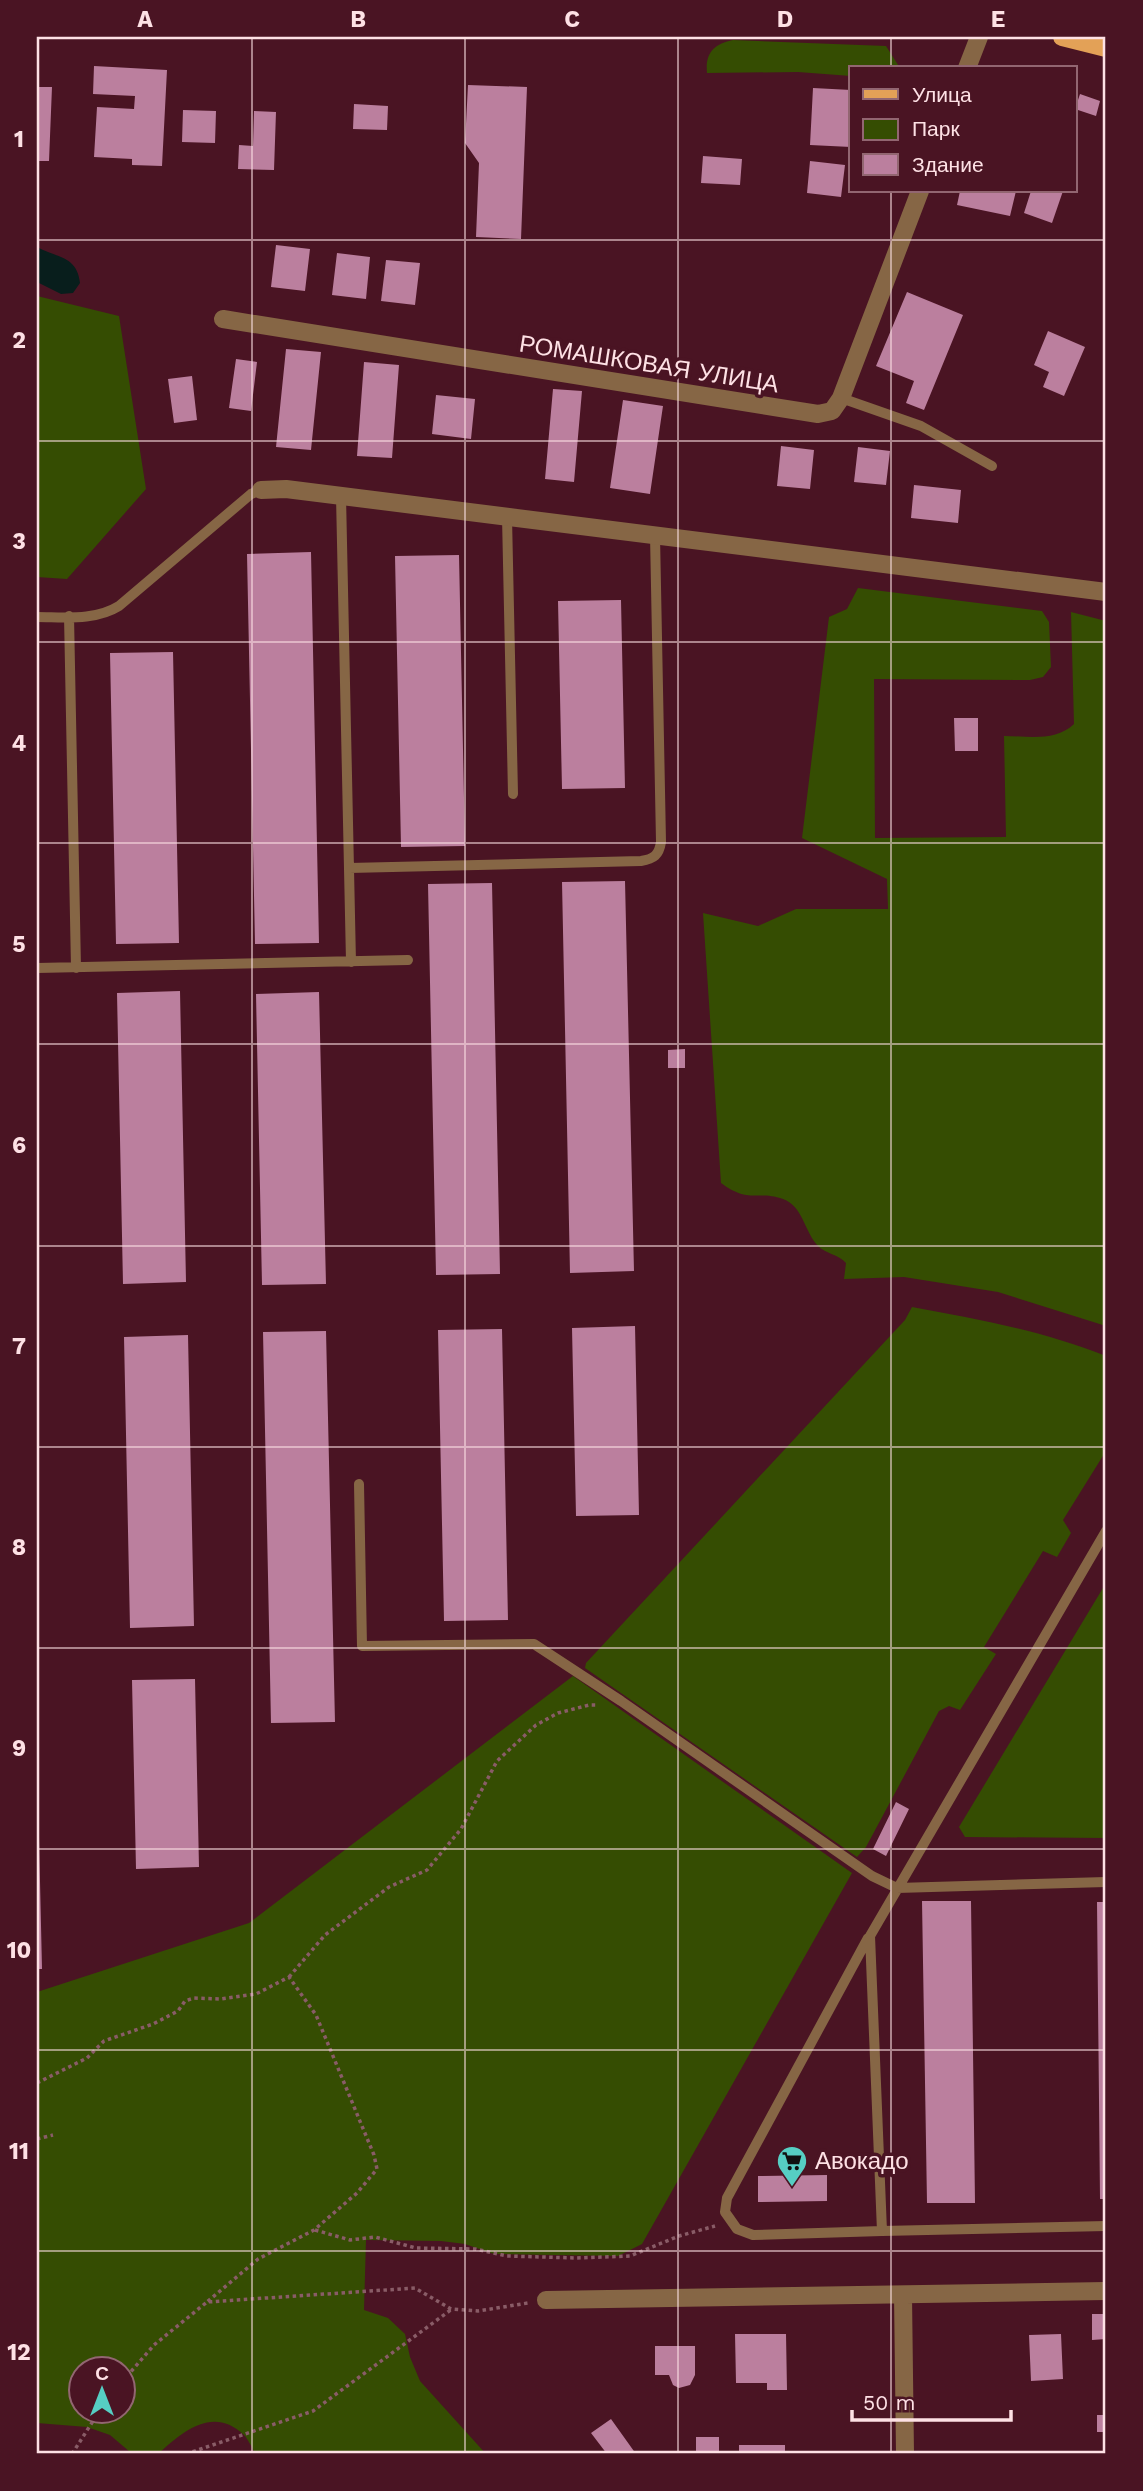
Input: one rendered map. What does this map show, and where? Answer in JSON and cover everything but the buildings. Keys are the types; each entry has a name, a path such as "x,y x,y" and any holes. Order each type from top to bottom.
{"main road":[{"path":"1062,37 1106,48"}],"street":[{"path":"968,66 979,37"},
{"path":"841,398 920,192"},
{"name":"РОМАШКОВАЯ УЛИЦА","path":"223,319 801,413 832,411 841,398"},
{"path":"261,490 286,489 1106,592"},
{"path":"546,2300 1106,2291"},
{"path":"903,2295 905,2454"}],"lane":[{"path":"841,398 921,426 992,466"},
{"path":"37,617 94,616 119,607 251,494 261,490"},
{"path":"341,496 351,962"},
{"path":"507,517 513,794"},
{"path":"349,868 641,861 652,860 659,853 661,842 655,535"},
{"path":"69,616 76,968"},
{"path":"37,968 408,960"},
{"path":"359,1484 362,1646 534,1644 621,1701 872,1876 897,1888 1106,1882"},
{"path":"1106,1531 870,1936 727,2198 725,2211 737,2229 753,2235 1106,2227"},
{"path":"870,1936 882,2231"}],"path":[{"path":"37,2083 87,2058 104,2041 153,2024 178,2011 185,2001 194,1998 221,1999 256,1994 289,1976 325,1935 389,1887 427,1870 461,1829 497,1761 536,1725 558,1713 589,1704 609,1705 621,1701"},
{"path":"136,2366 154,2345 258,2259 314,2230 357,2193 377,2169 374,2155 316,2015 289,1976"},
{"path":"37,2139 53,2135"},
{"path":"314,2230 350,2240 375,2237 416,2248 475,2249 507,2256 577,2258 630,2256 679,2236 730,2221"},
{"path":"207,2302 415,2288 451,2309 454,2307 478,2311 546,2300"},
{"path":"186,2454 313,2411 454,2307"},
{"path":"72,2454 91,2424"}],"green space":[{"path":"733,40 886,46 899,66 849,66 849,76 798,72 707,73 709,55 721,44"},
{"path":"37,296 119,316 146,489 67,579 37,577"},
{"path":"858,588 1042,611 1049,622 1051,667 1043,677 1030,680 874,679 875,838 1006,837 1004,736 1050,736 1067,730 1074,724 1071,612 1106,621 1106,1326 998,1292 904,1277 844,1279 846,1263 818,1246 790,1202 774,1197 746,1195 721,1183 703,913 758,926 796,909 888,909 887,879 802,838 829,617 847,609"},
{"path":"912,1307 1035,1333 1106,1356 1106,1451 1063,1520 1071,1533 1057,1557 1043,1551 984,1647 996,1654 960,1710 949,1706 939,1711 866,1847 857,1857 585,1668 586,1663 905,1320"},
{"path":"1106,1583 1106,1838 965,1837 959,1827"},
{"path":"573,1676 852,1873 642,2244 618,2256 494,2254 465,2244 441,2241 366,2240 364,2310 388,2318 405,2334 410,2357 420,2381 486,2454 256,2454 246,2437 232,2426 209,2422 188,2430 158,2454 130,2452 110,2435 87,2427 37,2423 37,1992 249,1923"}],"water":[{"path":"37,247 75,267 80,283 73,293 61,294 37,282"}],"place":[{"name":"Авокадо","path":"792,2188"}]}
